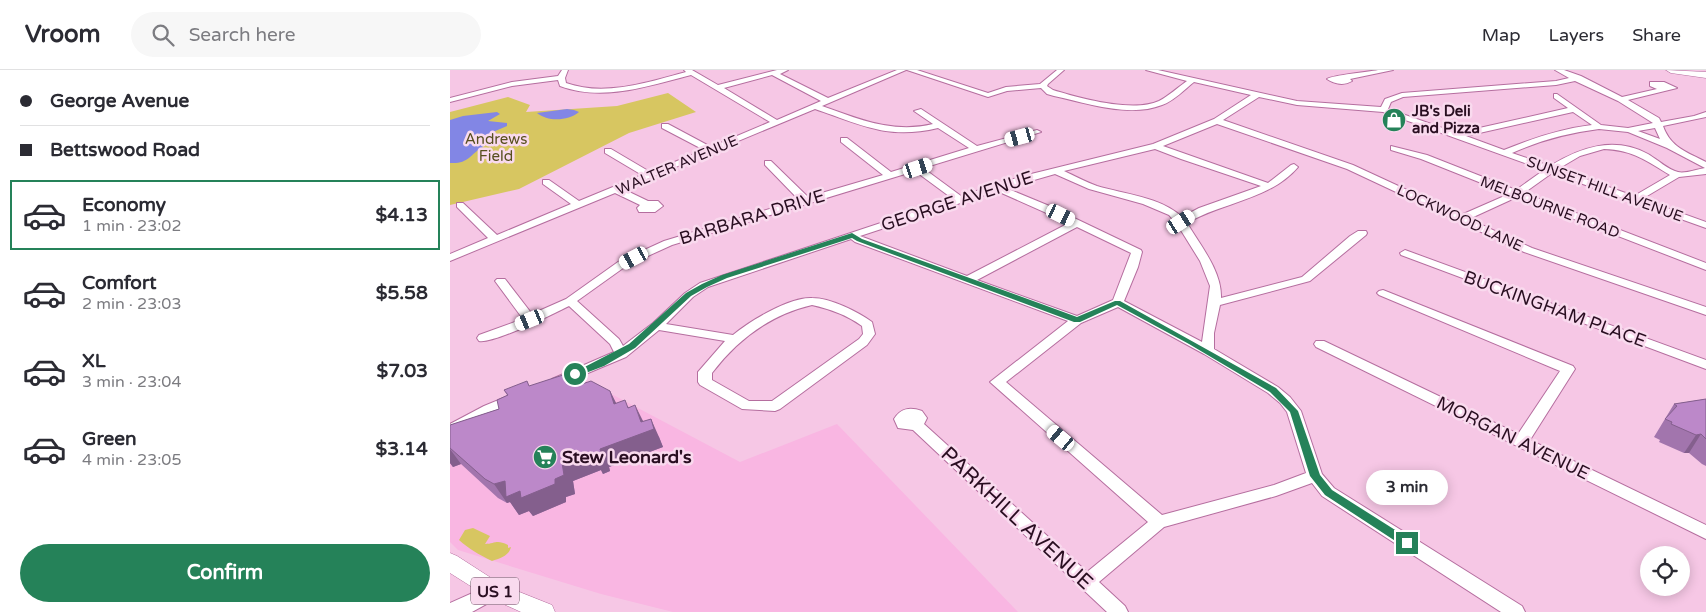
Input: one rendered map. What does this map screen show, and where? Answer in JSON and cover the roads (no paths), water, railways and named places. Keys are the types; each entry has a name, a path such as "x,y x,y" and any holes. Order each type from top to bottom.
{"highway":[{"path":"1671,70 1706,75"},
{"path":"1702,70 1706,71"}],"main road":[{"name":"US 1","path":"450,562 495,591 544,612"}],"street":[{"path":"560,78 565,70"},
{"path":"717,88 785,70"},
{"name":"WALTER AVENUE","path":"450,258 903,70"},
{"path":"910,70 988,95 1006,89 1043,86 1050,92 1057,94 1130,108 1161,104 1193,80"},
{"path":"1043,86 1044,82 1057,75 1061,70"},
{"name":"SUNSET HILL AVENUE","path":"1149,70 1297,103 1384,110 1706,225"},
{"path":"1344,78 1390,70"},
{"path":"1558,70 1621,98 1658,124 1663,138 1670,146"},
{"path":"560,78 562,84 568,86 589,90 607,90 645,84 689,72 777,123"},
{"path":"773,74 827,101"},
{"path":"450,100 507,85 560,78"},
{"path":"1384,110 1388,100 1402,95 1556,83 1578,78"},
{"path":"1621,98 1663,89"},
{"name":"GEORGE AVENUE","path":"550,384 601,364 620,354 657,326 689,295 704,285 996,187 1156,146 1216,120 1258,94"},
{"path":"1557,96 1599,127"},
{"path":"816,106 864,122 903,131 940,125"},
{"path":"1458,136 1574,109"},
{"path":"918,111 976,149"},
{"path":"1628,130 1696,118 1706,114"},
{"name":"LOCKWOOD LANE","path":"1216,120 1337,161 1462,218 1500,239 1528,250 1706,310"},
{"path":"665,126 711,150"},
{"path":"1505,153 1553,133 1599,127 1628,130 1670,146 1706,166"},
{"name":"BARBARA DRIVE","path":"483,338 530,320 570,301 622,264 676,240 1037,132"},
{"path":"844,140 890,176"},
{"path":"1156,146 1186,159 1244,175 1268,186"},
{"path":"1462,218 1516,194 1551,169 1588,150 1612,147 1638,152 1677,175"},
{"name":"MELBOURNE ROAD","path":"1394,148 1424,157 1706,266"},
{"path":"608,151 650,176"},
{"path":"768,163 805,200"},
{"path":"1181,222 1206,207 1268,186 1294,167"},
{"path":"918,168 959,199"},
{"path":"1056,171 1092,187 1146,202 1172,214 1181,222 1212,274 1216,286 1215,303 1208,333 1208,351"},
{"path":"1635,199 1677,175 1706,171"},
{"path":"546,182 579,205"},
{"path":"996,187 1137,252 1133,267 1118,302 1077,320 997,382 1159,522"},
{"path":"617,190 647,204"},
{"path":"460,204 496,240"},
{"path":"968,280 1077,223"},
{"path":"1215,303 1306,279 1319,270 1346,242 1362,233"},
{"path":"852,235 859,240 1077,320"},
{"name":"BUCKINGHAM PLACE","path":"1405,253 1706,365"},
{"path":"501,282 530,320"},
{"path":"1383,293 1568,369 1521,442"},
{"path":"570,301 615,342 620,354"},
{"path":"657,326 735,339 762,319 784,309 812,301 829,305 861,319 868,325 869,334 863,342 775,406 747,406 705,382 705,372 735,339"},
{"path":"1118,302 1208,351 1273,390 1294,411 1315,476 1328,492 1516,612"},
{"name":"MORGAN AVENUE","path":"1320,344 1706,532"},
{"path":"450,430 489,409 526,394"},
{"name":"PARKHILL AVENUE","path":"915,424 1119,612"},
{"path":"1087,582 1159,522 1276,490 1315,476"},
{"path":"450,612 495,591"}],"water":[{"path":"567,109 579,112 564,119 547,118 537,113"},
{"path":"497,112 500,114 488,121 507,123 507,126 481,140 483,147 465,160 450,163 450,120 463,116"}],"place":[{"name":"JB's Deli and Pizza","path":"1394,120"},
{"name":"Stew Leonard's","path":"545,457"}],"park label":[{"name":"Andrews Field","path":"496,148"}]}
